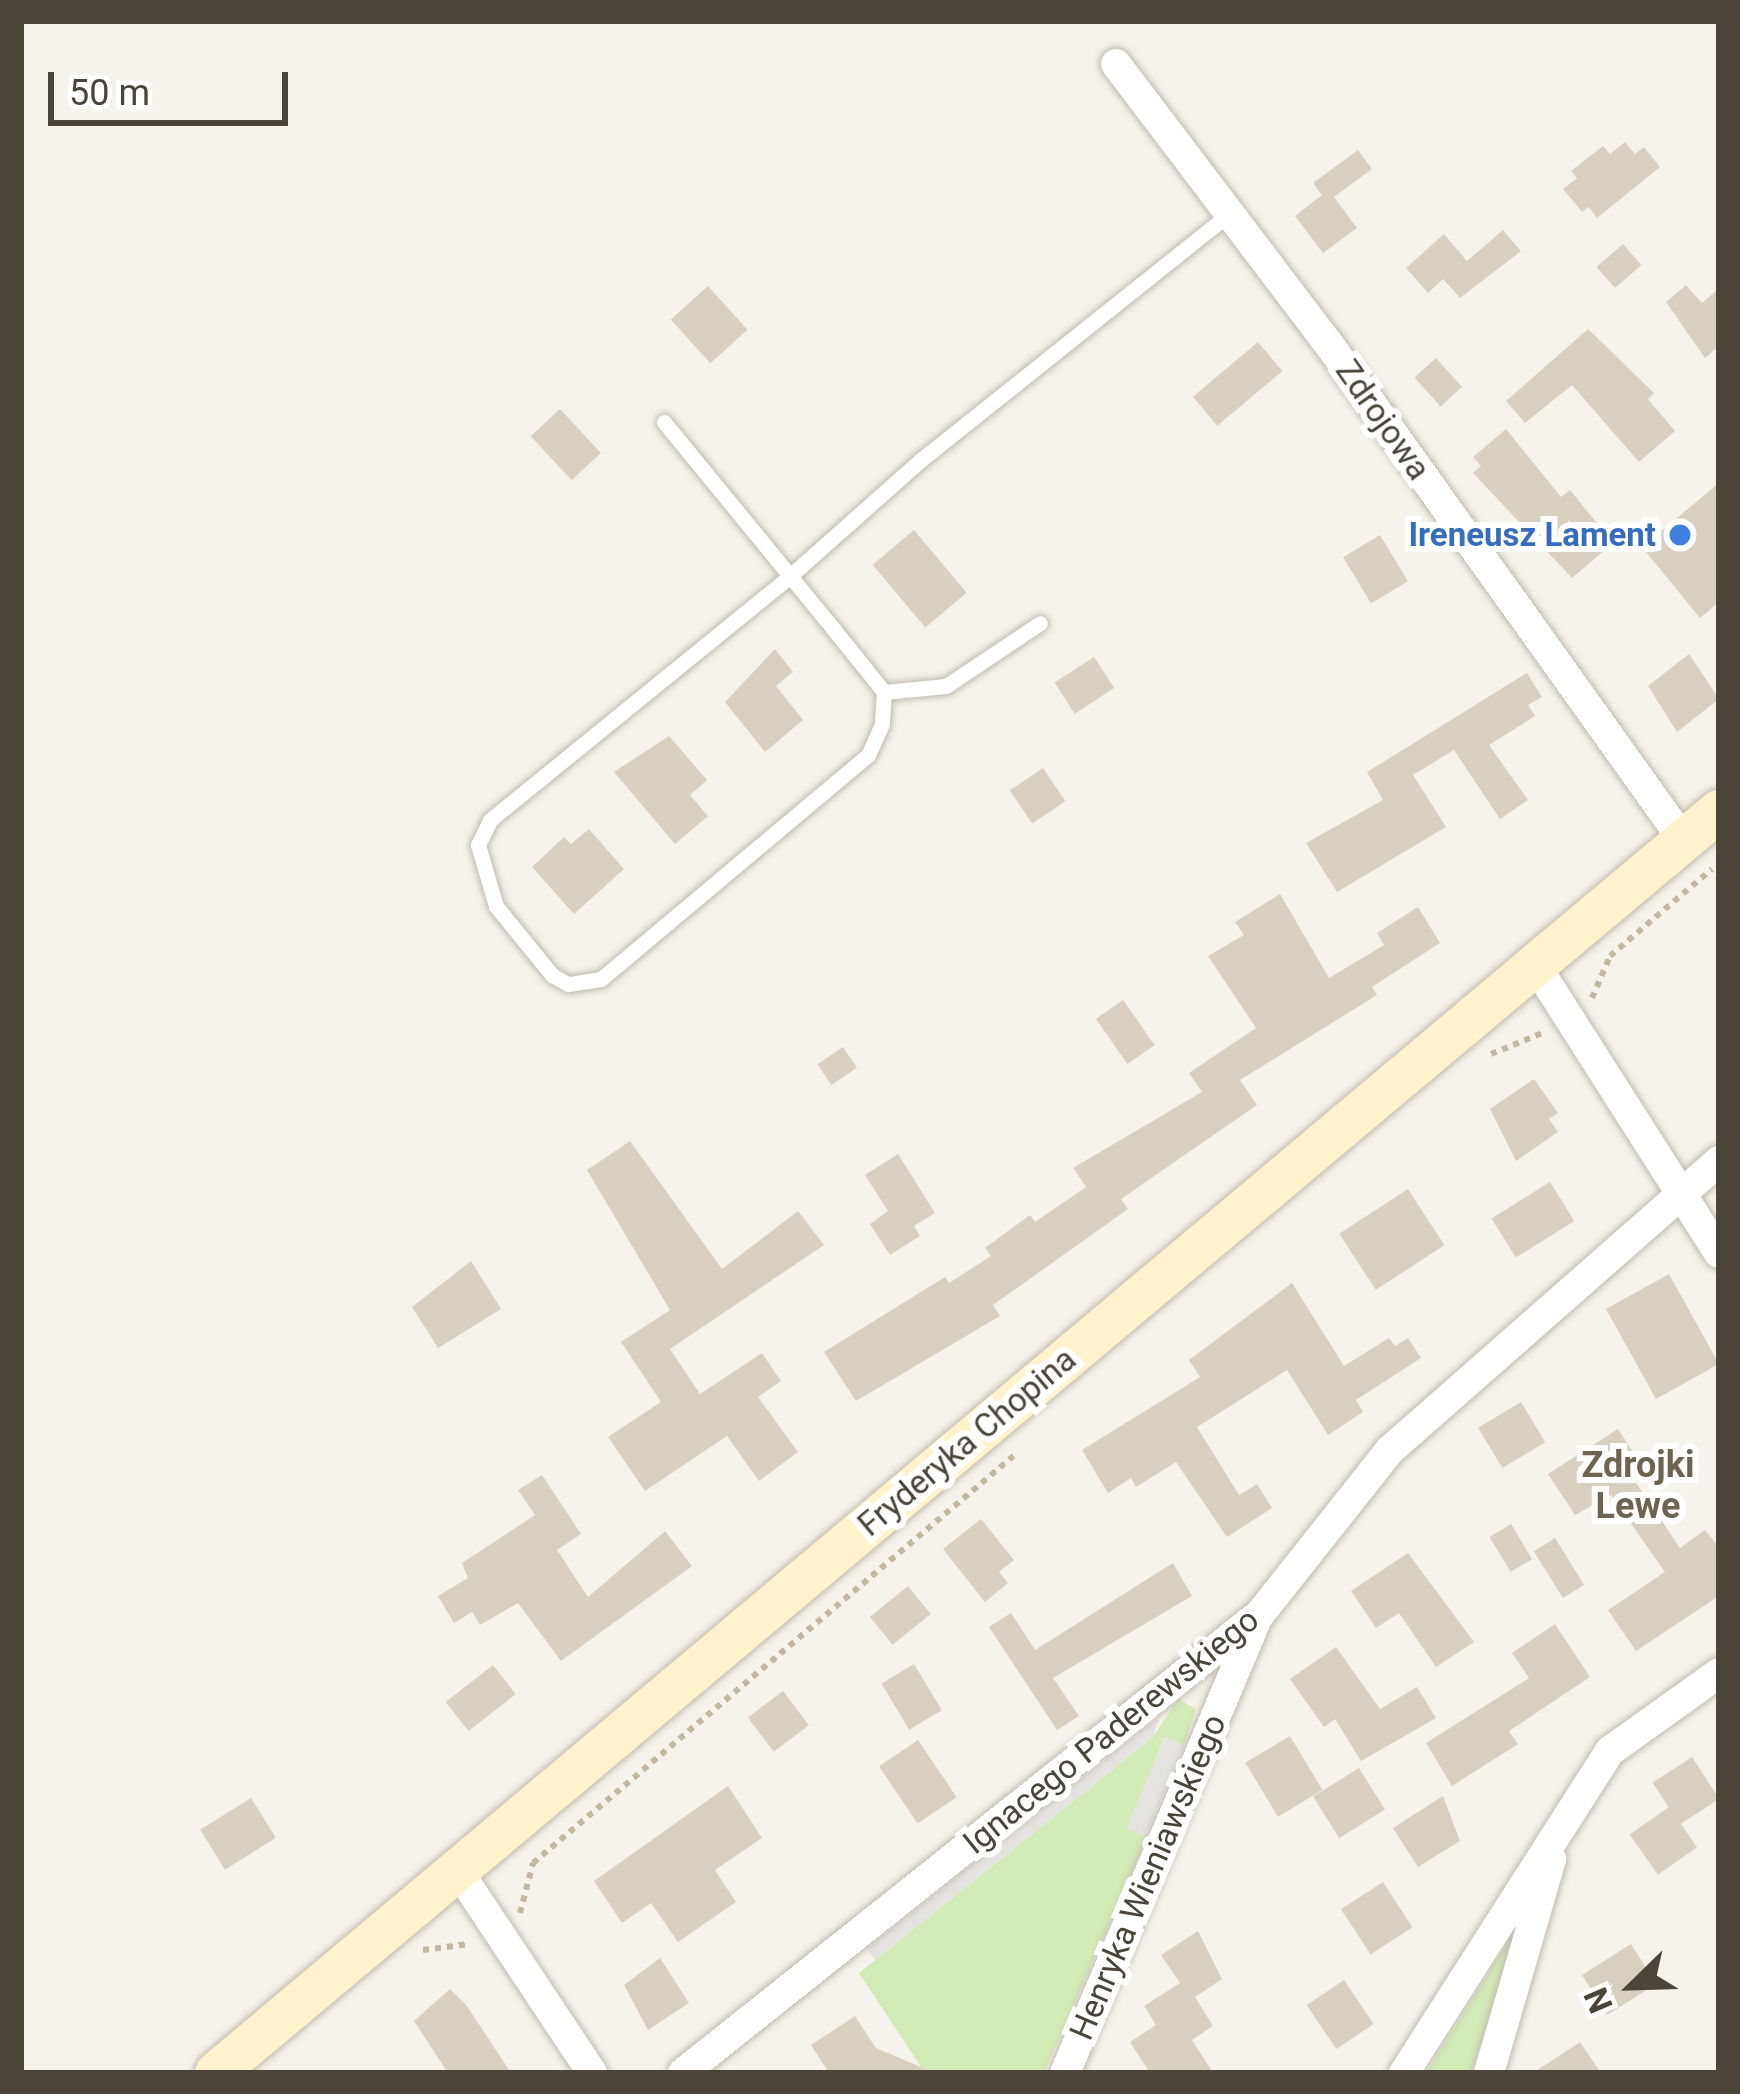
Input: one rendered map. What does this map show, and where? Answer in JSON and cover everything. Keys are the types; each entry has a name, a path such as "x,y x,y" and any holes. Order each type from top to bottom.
{"street":[{"name":"Zdrojowa","path":"1116,64 1702,852"},
{"name":"Fryderyka Chopina","path":"216,2073 1536,966 1702,852 1719,811"},
{"path":"1536,966 1719,1253"},
{"name":"Ignacego Paderewskiego","path":"683,2073 1260,1614 1390,1450 1719,1161"},
{"name":"Henryka Wieniawskiego","path":"1065,2073 1260,1614"},
{"path":"1404,2073 1610,1751 1719,1673"},
{"path":"1489,2073 1539,1922 1555,1841"},
{"path":"458,1871 592,2073"}],"lane":[{"path":"884,692 868,754 601,979 568,984 552,975 484,877 478,845 490,820 790,576 922,459 1231,213"},
{"path":"664,422 884,692"},
{"path":"884,692 946,686 1040,623"}],"path":[{"path":"1476,1064 1571,1020 1588,1007 1610,956 1702,852"},
{"path":"409,1962 425,1948 480,1943 524,1910 533,1863 1023,1448"}],"green space":[{"path":"1178,1699 1196,1709 1184,1745 1164,1738 1128,1828 1147,1837 1044,2073 925,2073 859,1973 1153,1737"},
{"path":"1520,1923 1471,2073 1426,2073"}],"shaded area":[{"path":"1159,1717 1153,1737 875,1960 867,1949"},
{"path":"1165,1737 1184,1745 1146,1836 1126,1828"}],"building":[{"path":"1625,142 1635,154 1644,147 1660,167 1597,218 1589,207 1582,212 1563,189 1577,178 1571,171 1603,146 1610,154"},
{"path":"1358,150 1372,169 1334,197 1357,228 1323,253 1295,216 1322,195 1313,183"},
{"path":"1503,230 1521,251 1460,298 1443,279 1428,293 1406,268 1444,234 1467,261"},
{"path":"1623,244 1641,265 1615,288 1597,267"},
{"path":"1686,285 1702,303 1719,288 1719,346 1705,358 1666,302"},
{"path":"708,286 747,330 710,363 671,319"},
{"path":"1588,329 1654,393 1648,399 1675,431 1639,462 1572,385 1525,423 1506,401"},
{"path":"1258,342 1282,371 1217,426 1193,397"},
{"path":"1436,358 1462,387 1441,406 1414,377"},
{"path":"560,409 601,453 572,480 531,436"},
{"path":"1506,429 1561,497 1570,490 1613,543 1572,578 1473,473 1481,466 1473,457"},
{"path":"1719,483 1719,602 1700,618 1642,547"},
{"path":"914,530 967,593 925,628 873,565"},
{"path":"1380,535 1408,581 1371,603 1343,557"},
{"path":"775,649 793,672 776,686 803,720 765,752 725,702"},
{"path":"1689,654 1719,699 1677,732 1648,686"},
{"path":"1094,657 1114,688 1075,714 1055,683"},
{"path":"1527,673 1542,697 1528,705 1535,716 1489,745 1528,800 1500,819 1454,750 1413,775 1446,827 1337,892 1306,843 1383,800 1367,772"},
{"path":"669,736 707,780 690,795 708,816 675,844 614,772"},
{"path":"1043,768 1065,801 1032,824 1010,790"},
{"path":"589,829 624,869 574,914 532,867 564,837 571,844"},
{"path":"1280,894 1329,978 1384,945 1377,933 1418,907 1440,943 1372,987 1377,995 1240,1080 1257,1105 1121,1199 1128,1209 993,1305 1000,1316 856,1401 824,1352 945,1277 949,1283 991,1256 985,1248 1030,1215 1035,1222 1086,1187 1073,1168 1202,1092 1189,1073 1256,1028 1208,956 1244,935 1235,922"},
{"path":"1123,1000 1155,1045 1128,1064 1096,1019"},
{"path":"843,1047 857,1068 831,1085 817,1064"},
{"path":"1534,1079 1558,1113 1549,1119 1558,1132 1516,1161 1490,1109"},
{"path":"630,1141 722,1269 798,1211 824,1245 670,1349 700,1394 762,1353 781,1381 758,1397 798,1452 759,1481 727,1436 645,1491 608,1437 661,1402 621,1342 670,1310 587,1170"},
{"path":"898,1154 935,1213 914,1226 920,1236 890,1255 870,1224 888,1211 865,1175"},
{"path":"1550,1182 1574,1221 1516,1258 1491,1219"},
{"path":"1408,1189 1444,1245 1376,1290 1339,1234"},
{"path":"471,1261 501,1309 438,1348 412,1307"},
{"path":"1669,1274 1719,1364 1656,1399 1606,1309"},
{"path":"1292,1283 1344,1366 1389,1338 1395,1346 1408,1338 1421,1358 1356,1400 1363,1412 1328,1435 1287,1370 1197,1427 1239,1495 1257,1484 1272,1508 1227,1537 1176,1462 1136,1487 1131,1478 1108,1493 1082,1450 1200,1377 1189,1360"},
{"path":"1521,1402 1545,1442 1502,1468 1478,1428"},
{"path":"1618,1429 1646,1472 1634,1480 1680,1548 1705,1530 1719,1547 1719,1596 1636,1651 1608,1610 1665,1572 1611,1495 1575,1515 1548,1474"},
{"path":"542,1475 581,1534 557,1550 588,1597 665,1531 692,1566 561,1661 518,1603 480,1625 472,1612 454,1623 438,1596 468,1578 462,1563 535,1515 518,1490"},
{"path":"981,1519 1014,1560 999,1572 1008,1583 985,1602 943,1549"},
{"path":"1511,1524 1532,1559 1511,1572 1490,1537"},
{"path":"1555,1538 1584,1585 1563,1598 1534,1551"},
{"path":"1408,1553 1474,1642 1436,1667 1399,1613 1376,1628 1351,1591"},
{"path":"1173,1563 1192,1596 1053,1678 1079,1716 1057,1730 989,1627 1011,1613 1035,1650"},
{"path":"908,1586 931,1614 893,1645 870,1617"},
{"path":"1555,1624 1590,1677 1509,1731 1518,1744 1452,1786 1426,1743 1529,1678 1512,1653"},
{"path":"1336,1647 1380,1709 1417,1687 1436,1718 1361,1761 1335,1719 1324,1727 1290,1679"},
{"path":"914,1664 942,1710 909,1730 881,1684"},
{"path":"493,1665 516,1694 468,1731 446,1702"},
{"path":"783,1691 809,1725 774,1752 748,1717"},
{"path":"1290,1736 1322,1790 1278,1817 1245,1763"},
{"path":"918,1740 957,1797 918,1823 879,1766"},
{"path":"1692,1757 1719,1799 1680,1825 1653,1783"},
{"path":"1359,1768 1385,1810 1339,1838 1313,1797"},
{"path":"728,1786 762,1838 715,1870 736,1902 678,1942 651,1903 622,1923 594,1881"},
{"path":"1443,1796 1460,1841 1418,1867 1393,1828"},
{"path":"251,1798 276,1838 225,1870 200,1830"},
{"path":"1669,1807 1697,1847 1658,1875 1630,1835"},
{"path":"1383,1882 1412,1927 1370,1955 1341,1909"},
{"path":"1198,1931 1222,1979 1195,1997 1213,2026 1192,2040 1213,2073 1150,2073 1130,2042 1156,2025 1144,2006 1180,1983 1161,1955"},
{"path":"1631,1944 1650,1974 1639,1981 1645,1991 1607,2015 1582,1975"},
{"path":"660,1958 689,2003 648,2030 624,1985"},
{"path":"1344,1980 1374,2024 1336,2049 1307,2005"},
{"path":"450,1989 467,2006 511,2073 448,2073 414,2021"},
{"path":"855,2016 876,2048 935,2073 829,2073 811,2045"},
{"path":"1580,2042 1601,2073 1533,2073"}],"place":[{"name":"Ireneusz Lament","path":"1680,535"}],"district":[{"name":"Zdrojki Lewe","path":"1638,1486"}]}
